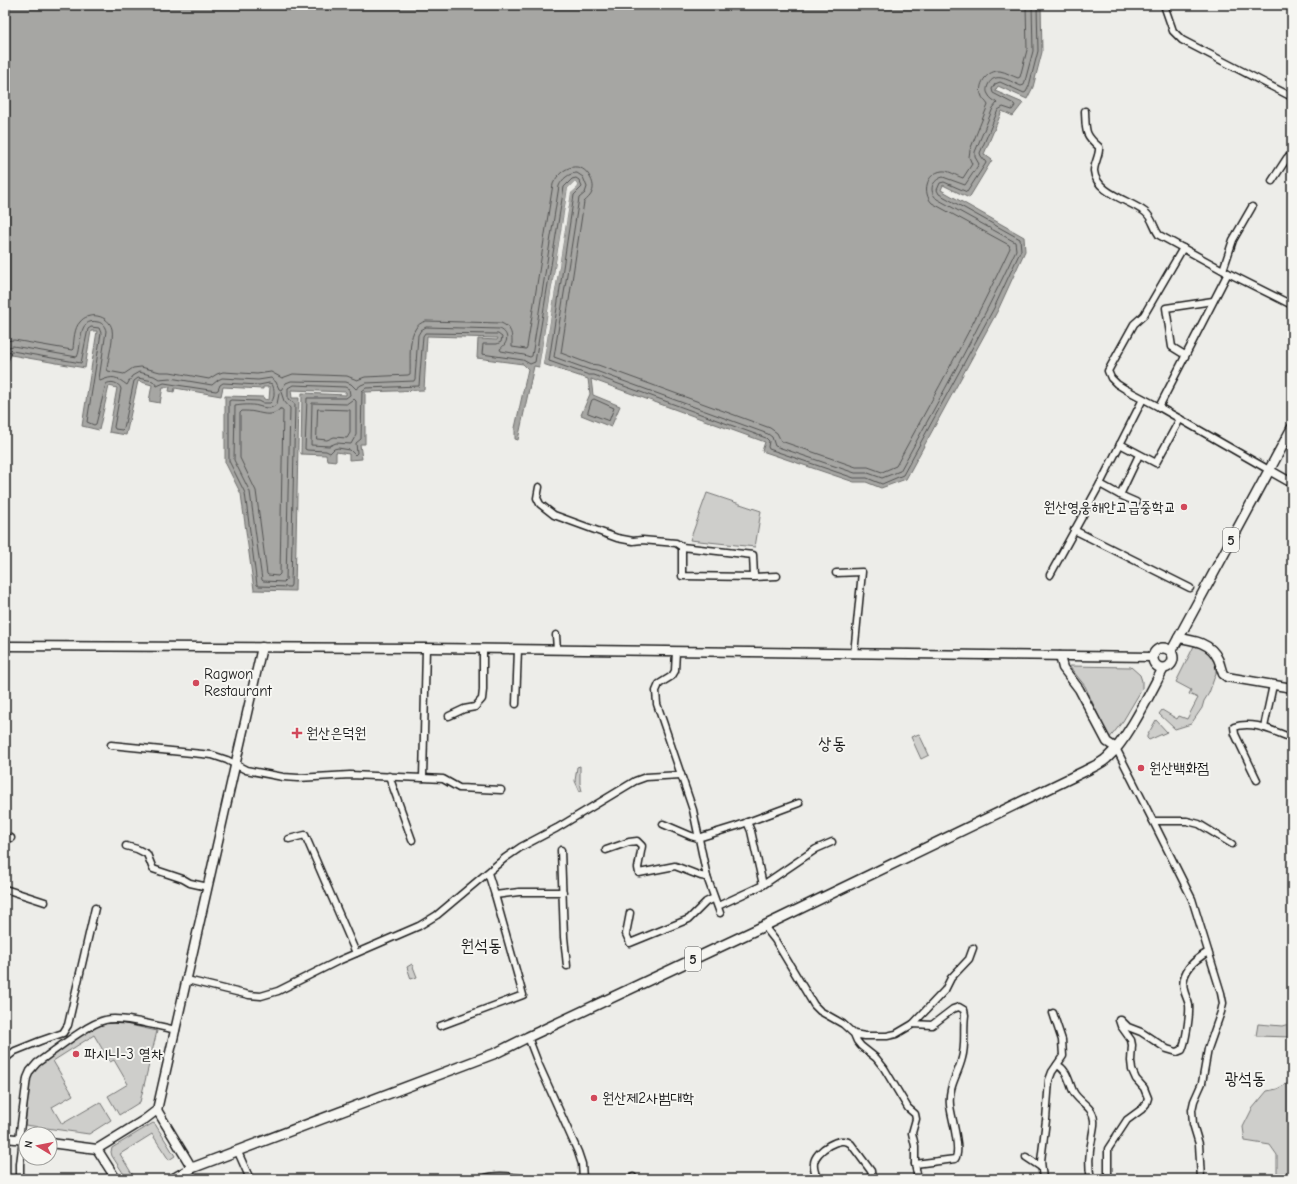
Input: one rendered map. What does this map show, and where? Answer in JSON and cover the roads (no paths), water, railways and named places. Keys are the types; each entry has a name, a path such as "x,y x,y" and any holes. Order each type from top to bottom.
{"highway":[{"name":"5","path":"1171,652 1292,428"},
{"path":"1160,648 1166,648 1171,652 1173,657 1172,663 1168,667 1163,668 1155,665 1153,657 1155,651 1160,648"},
{"name":"5","path":"173,1179 192,1168 238,1152 496,1053 1085,771 1106,759 1116,748 1128,732 1163,668"}],"main road":[{"path":"1269,470 1292,483"},
{"path":"1178,638 1196,640 1205,644 1214,651 1219,659 1223,674 1226,677 1292,688"},
{"path":"5,646 426,648 1153,657"},
{"path":"58,1144 97,1149 144,1120 157,1110 262,647"},
{"path":"1060,656 1063,668 1078,689 1107,742 1116,748"},
{"path":"157,1110 192,1168"},
{"path":"5,1138 18,1139"},
{"path":"97,1149 116,1179"}],"street":[{"path":"1164,5 1173,31 1182,40 1292,97"},
{"path":"1085,112 1086,132 1089,139 1099,147 1100,152 1094,170 1097,180 1104,189 1145,212 1153,222 1154,229 1159,235 1225,272 1292,305"},
{"path":"1272,181 1287,158 1292,161"},
{"path":"1159,407 1213,301 1225,272 1233,240 1252,207"},
{"path":"1183,248 1144,315 1134,324 1108,371 1116,384 1269,470"},
{"path":"1185,355 1172,347 1166,308 1213,301"},
{"path":"1050,574 1100,484 1143,399"},
{"path":"1120,444 1156,463 1180,419"},
{"path":"1120,495 1139,455"},
{"path":"1100,484 1136,502"},
{"path":"539,487 536,498 540,504 554,515 617,538 633,541 642,540 676,543 682,547 753,555 754,577"},
{"path":"1074,530 1190,588"},
{"path":"682,547 682,576 777,576"},
{"path":"836,573 862,572 854,654"},
{"path":"556,635 557,650"},
{"path":"423,778 426,648"},
{"path":"449,716 464,709 475,707 482,699 483,649"},
{"path":"516,704 518,649"},
{"path":"676,651 675,671 672,676 659,684 656,691 657,704 694,810 698,838 707,877 720,913"},
{"path":"1264,727 1273,685"},
{"path":"1257,780 1235,734 1234,727 1239,725 1264,727 1292,738"},
{"path":"111,745 212,755 227,760 246,770 283,777 298,778 350,775 442,779 459,788 501,790"},
{"path":"1116,748 1192,899 1223,1003 1219,1020 1208,1049 1202,1083 1194,1101 1192,1110 1193,1124 1199,1144 1202,1179"},
{"path":"187,980 235,992 261,996 278,991 356,953 419,926 437,915 505,858 521,847 557,828 635,781 646,777 681,775"},
{"path":"390,776 412,840"},
{"path":"663,824 698,838 800,803"},
{"path":"1153,821 1187,821 1199,824 1232,844"},
{"path":"747,822 763,885"},
{"path":"289,839 305,835 356,953"},
{"path":"606,850 629,842 637,841 642,846 638,868 639,873 675,866 707,877"},
{"path":"718,906 763,885 816,849 832,842"},
{"path":"126,846 147,854 153,869 183,879 190,883 208,887"},
{"path":"561,850 564,937 567,966"},
{"path":"440,1026 523,995 488,873"},
{"path":"5,889 45,902"},
{"path":"495,895 519,892 563,892"},
{"path":"630,913 626,934 630,942 689,919 706,902 714,898"},
{"path":"5,1059 40,1040 62,1033 68,1025 95,908"},
{"path":"764,926 775,940 814,1005 820,1011 843,1024 854,1034 857,1041 873,1055 884,1068 908,1108 916,1114 916,1120 912,1133 918,1179"},
{"path":"854,1034 865,1036 887,1036 896,1034 914,1024 945,990 951,978 968,959 973,948"},
{"path":"1107,1178 1109,1164 1107,1154 1108,1149 1127,1120 1142,1109 1148,1098 1144,1088 1136,1079 1132,1070 1131,1040 1121,1026 1119,1020 1121,1020 1128,1027 1149,1036 1167,1049 1177,1052 1182,1050 1185,1044 1189,1005 1184,991 1183,978 1185,972 1197,959 1208,952"},
{"path":"914,1024 932,1025 953,1009 959,1007 964,1010 965,1015 962,1058 950,1092 950,1105 956,1137 957,1156 955,1159 915,1164"},
{"path":"1043,1179 1040,1161 1046,1120 1049,1080 1052,1072 1063,1056 1062,1040 1053,1013"},
{"path":"24,1126 27,1078 30,1071 36,1063 90,1026 105,1020 116,1019 176,1030"},
{"path":"528,1037 578,1152 582,1164 584,1179"},
{"path":"1057,1065 1060,1066 1066,1073 1075,1096 1091,1110 1094,1120 1089,1160 1091,1179"},
{"path":"817,1179 813,1167 814,1160 822,1151 842,1140 848,1141 851,1144 871,1171 872,1179"},
{"path":"238,1152 250,1179"},
{"path":"1026,1157 1041,1167"},
{"path":"20,1166 20,1179"},
{"path":"484,1179 501,1176 523,1179"}],"water":[{"path":"5,5 1041,5 1042,52 1033,87 1027,99 998,86 995,91 1023,103 1013,116 1002,111 984,154 992,160 969,198 943,185 941,190 1024,237 1025,251 998,310 906,479 881,488 866,482 854,482 762,451 765,442 591,379 593,395 620,406 611,427 581,415 590,394 588,379 543,364 571,192 578,187 575,181 568,188 539,367 534,366 518,440 515,439 515,428 528,369 523,364 477,358 478,339 497,340 498,338 427,336 424,390 365,392 365,444 360,444 362,459 349,460 349,454 336,452 336,461 327,460 326,455 301,454 302,393 346,395 346,392 291,390 292,398 299,398 295,591 254,590 241,494 225,462 225,396 263,397 264,399 269,400 270,387 263,387 263,389 223,387 221,396 175,388 174,392 169,391 170,387 163,387 160,403 149,401 152,385 138,381 126,435 109,432 117,388 109,386 99,430 82,426 97,331 91,331 85,368 11,355 8,361 5,377"}],"place":[{"name":"원산영웅해안고급중학교","path":"1184,507"},
{"name":"Ragwon Restaurant","path":"196,683"},
{"name":"원산은덕원","path":"297,733"},
{"name":"원산백화점","path":"1141,768"},
{"name":"파시니-3 열차","path":"76,1054"},
{"name":"원산제2사범대학","path":"594,1098"}],"district":[{"name":"상동","path":"832,743"},
{"name":"원석동","path":"481,945"},
{"name":"광석동","path":"1245,1078"}]}
